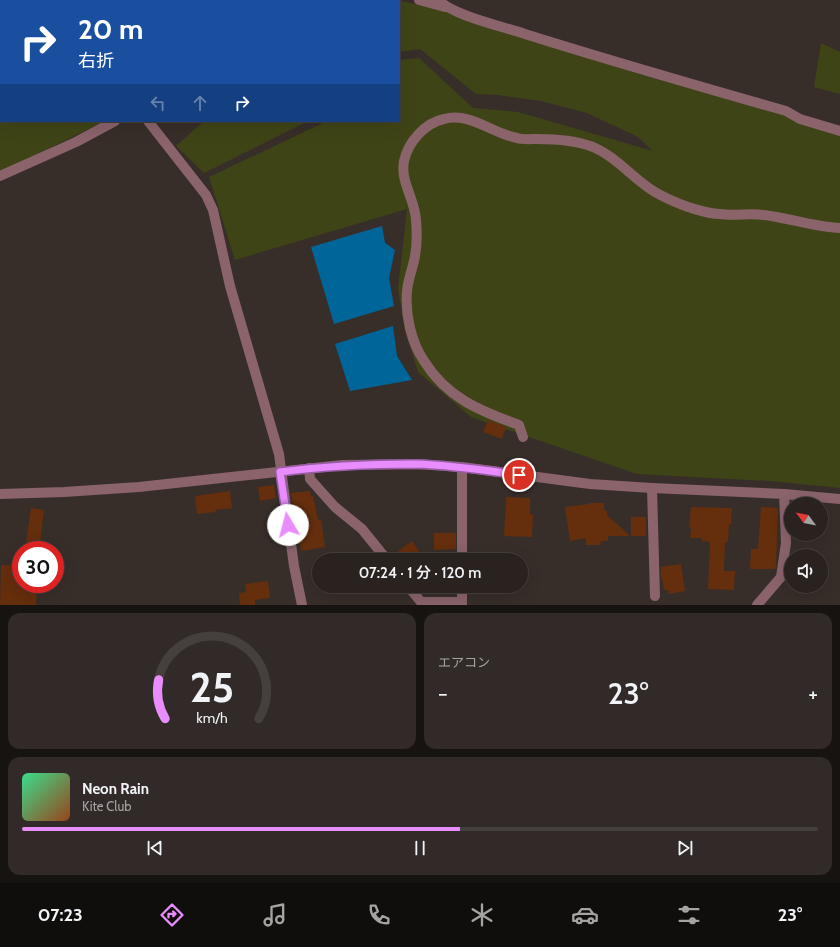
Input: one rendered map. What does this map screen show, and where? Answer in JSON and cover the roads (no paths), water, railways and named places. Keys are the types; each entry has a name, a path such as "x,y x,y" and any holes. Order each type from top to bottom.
{"street":[{"path":"418,0 442,3 466,15 584,52 786,111 800,119 840,131"},
{"path":"523,436 519,425 480,410 448,390 435,377 416,348 407,311 407,292 415,256 416,217 403,175 404,160 410,146 418,135 428,126 441,119 454,117 466,118 517,138 557,139 574,142 593,147 610,156 655,192 686,206 718,214 763,215 825,227 840,228"},
{"path":"0,176 76,142 113,122"},
{"path":"149,122 206,195 213,210 230,286 279,454 280,472 294,566 302,605"},
{"path":"0,494 64,492 132,487 309,468 416,464 462,467 590,484 784,494 840,499"},
{"path":"462,467 462,553"},
{"path":"309,468 310,479 335,507 362,529 381,553"},
{"path":"652,488 655,596"},
{"path":"757,605 781,577 786,543 784,494"},
{"path":"413,593 421,603 462,604 462,593"}],"water":[{"path":"382,226 385,243 395,250 389,278 394,306 334,324 311,247"},
{"path":"393,326 397,356 412,380 350,391 335,344"}]}
